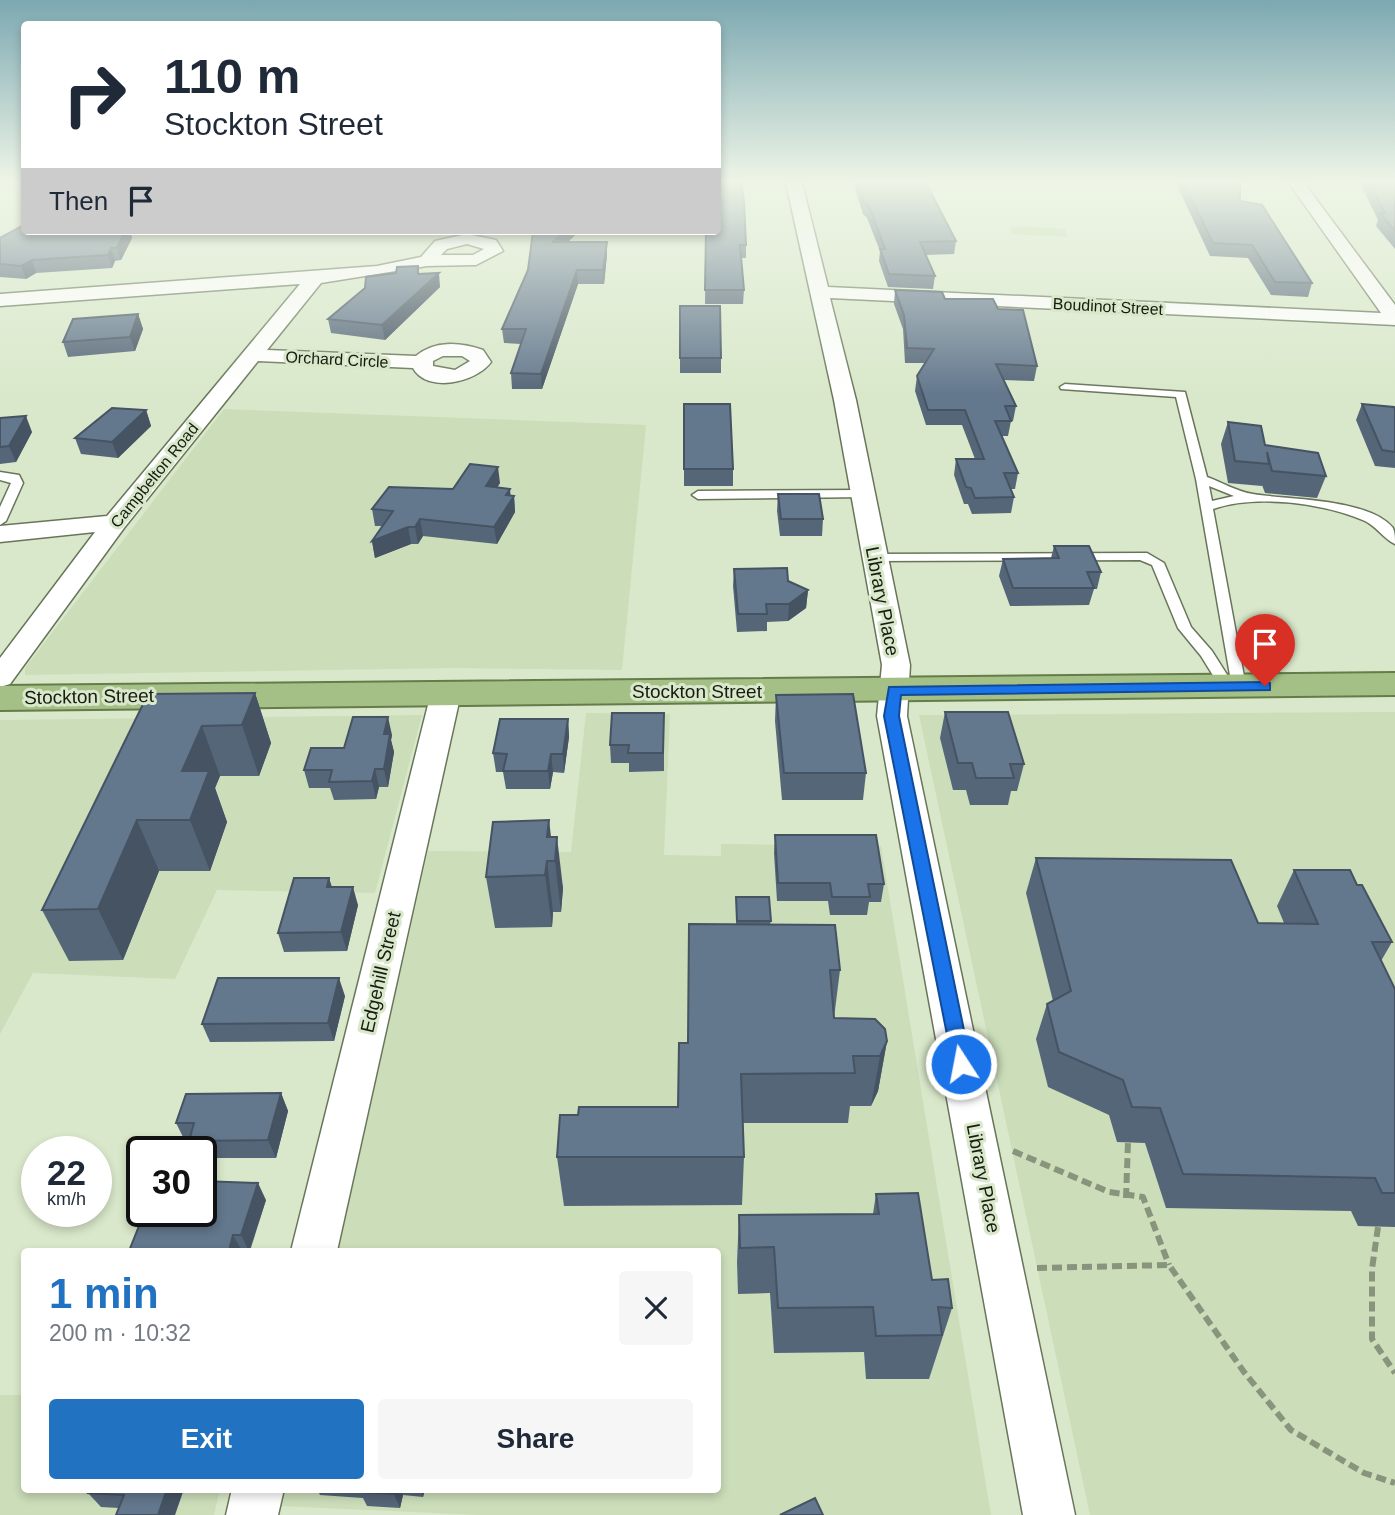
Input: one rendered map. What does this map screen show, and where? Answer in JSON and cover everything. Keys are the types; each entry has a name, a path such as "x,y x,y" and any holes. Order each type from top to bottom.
{"highway":[{"name":"Stockton Street","path":"0,698 1395,684"}],"street":[{"name":"Library Place","path":"811,254 863,494 896,665 892,716 1049,1515"},
{"path":"1347,254 1395,319"},
{"path":"0,300 315,278 377,271 427,261"},
{"name":"Campbelton Road","path":"0,678 114,523 315,278"},
{"name":"Boudinot Street","path":"820,292 1395,319"},
{"name":"Orchard Circle","path":"254,355 421,362"},
{"path":"0,534 114,523"},
{"name":"Edgehill Street","path":"315,1248 446,693"},
{"path":"252,1515 257,1493"}],"lane":[{"path":"1065,387 1181,394 1202,479 1233,687"},
{"path":"0,476 15,478 17,483 0,521"},
{"path":"1202,479 1250,498"},
{"path":"698,495 863,494"},
{"path":"1206,507 1224,500 1250,498 1345,509 1374,519 1392,531 1395,540"},
{"path":"875,558 1142,556 1158,563 1185,628 1233,687"}],"path":[{"path":"976,1142 1043,1159 1091,1186 1126,1198 1143,1198 1169,1265 1194,1304 1291,1430 1364,1473 1395,1483"},
{"path":"1126,1198 1128,1142"},
{"path":"1378,1227 1372,1269 1372,1339 1395,1373"},
{"path":"1001,1269 1169,1265"}],"shaded area":[{"path":"224,409 646,425 622,670 455,668 25,675 25,668"},
{"path":"1395,712 1395,1515 1090,1515 919,715"},
{"path":"586,713 670,714 664,855 721,856 721,844 881,846 991,1515 479,1515 280,1506 283,1493 721,1493 721,1248 339,1248 428,851 571,852"},
{"path":"422,715 375,893 217,890 175,979 33,973 0,1034 0,720"},
{"path":"0,1395 21,1395 21,1493 219,1493 214,1515 0,1515"}],"building":[{"path":"0,254 109,254 32,260 21,266 0,264"},
{"path":"530,254 605,254 603,270 577,270 541,374 511,373 526,329 502,329 528,270"},
{"path":"706,254 741,254 744,290 705,290"},
{"path":"882,254 925,254 935,276 889,274"},
{"path":"1257,254 1293,254 1312,283 1275,282"},
{"path":"418,266 418,274 439,273 382,325 328,319 365,288 366,277 396,273 397,267"},
{"path":"895,290 942,292 945,299 993,299 998,309 1023,310 1037,366 996,364 1016,406 1005,406 1011,421 995,421 1018,473 1004,473 1014,497 975,498 971,488 966,487 956,459 984,459 965,410 928,410 917,376 934,349 907,348 904,315"},
{"path":"680,306 720,306 721,358 680,358"},
{"path":"138,314 130,337 63,342 73,319"},
{"path":"684,404 730,404 733,469 684,469"},
{"path":"1362,404 1394,407 1395,452 1382,450"},
{"path":"112,408 146,410 112,442 75,438"},
{"path":"26,416 9,446 0,447 0,418"},
{"path":"1228,422 1261,426 1265,445 1318,453 1326,476 1272,471 1267,452 1269,464 1235,461"},
{"path":"470,464 498,467 486,486 510,489 506,495 514,496 494,527 420,519 415,527 408,527 372,541 393,511 372,509 389,487 453,489"},
{"path":"778,494 819,494 823,519 781,519"},
{"path":"1054,546 1089,546 1101,572 1087,572 1094,588 1013,588 1003,559 1059,558"},
{"path":"787,568 788,581 808,590 789,604 766,604 767,614 738,614 734,569"},
{"path":"255,693 242,725 202,726 182,771 209,771 190,820 137,820 98,909 42,910 148,694"},
{"path":"853,694 866,773 784,773 776,695"},
{"path":"945,712 1008,712 1024,764 1010,764 1014,778 976,778 972,763 958,763"},
{"path":"612,713 664,713 663,753 628,753 629,745 610,745"},
{"path":"353,717 388,717 384,734 390,734 384,769 375,769 372,781 329,782 332,770 304,770 311,748 344,748"},
{"path":"500,719 568,719 563,754 551,754 548,771 503,771 507,754 493,753"},
{"path":"549,820 547,837 557,837 555,861 547,861 545,875 486,877 493,822"},
{"path":"775,835 876,835 884,884 868,884 870,897 832,897 830,883 778,883"},
{"path":"1036,858 1231,860 1258,923 1318,924 1294,870 1350,870 1357,885 1362,885 1392,942 1372,942 1395,989 1395,1193 1382,1193 1375,1178 1183,1174 1160,1108 1132,1107 1123,1080 1059,1052 1047,1004 1071,991"},
{"path":"294,878 329,878 327,887 353,887 341,932 278,933"},
{"path":"736,897 769,897 771,921 737,921"},
{"path":"689,924 835,925 840,970 830,970 834,1018 875,1019 885,1029 887,1041 880,1056 853,1056 855,1073 741,1074 744,1157 557,1157 560,1115 578,1115 579,1107 678,1107 679,1043 688,1043"},
{"path":"218,978 339,978 328,1023 202,1024"},
{"path":"281,1093 268,1140 217,1141 217,1136 190,1136 194,1123 176,1123 186,1094"},
{"path":"217,1182 258,1183 241,1235 233,1235 230,1248 130,1248 139,1227 217,1227"},
{"path":"918,1193 932,1280 948,1279 952,1308 938,1307 942,1335 876,1336 873,1307 778,1308 774,1247 740,1248 739,1215 879,1214 876,1194"},
{"path":"88,1493 166,1493 158,1515 116,1515 124,1495"},
{"path":"815,1498 823,1515 780,1515"}],"route":[{"path":"961,1064 892,716 894,690 1265,686"}]}
